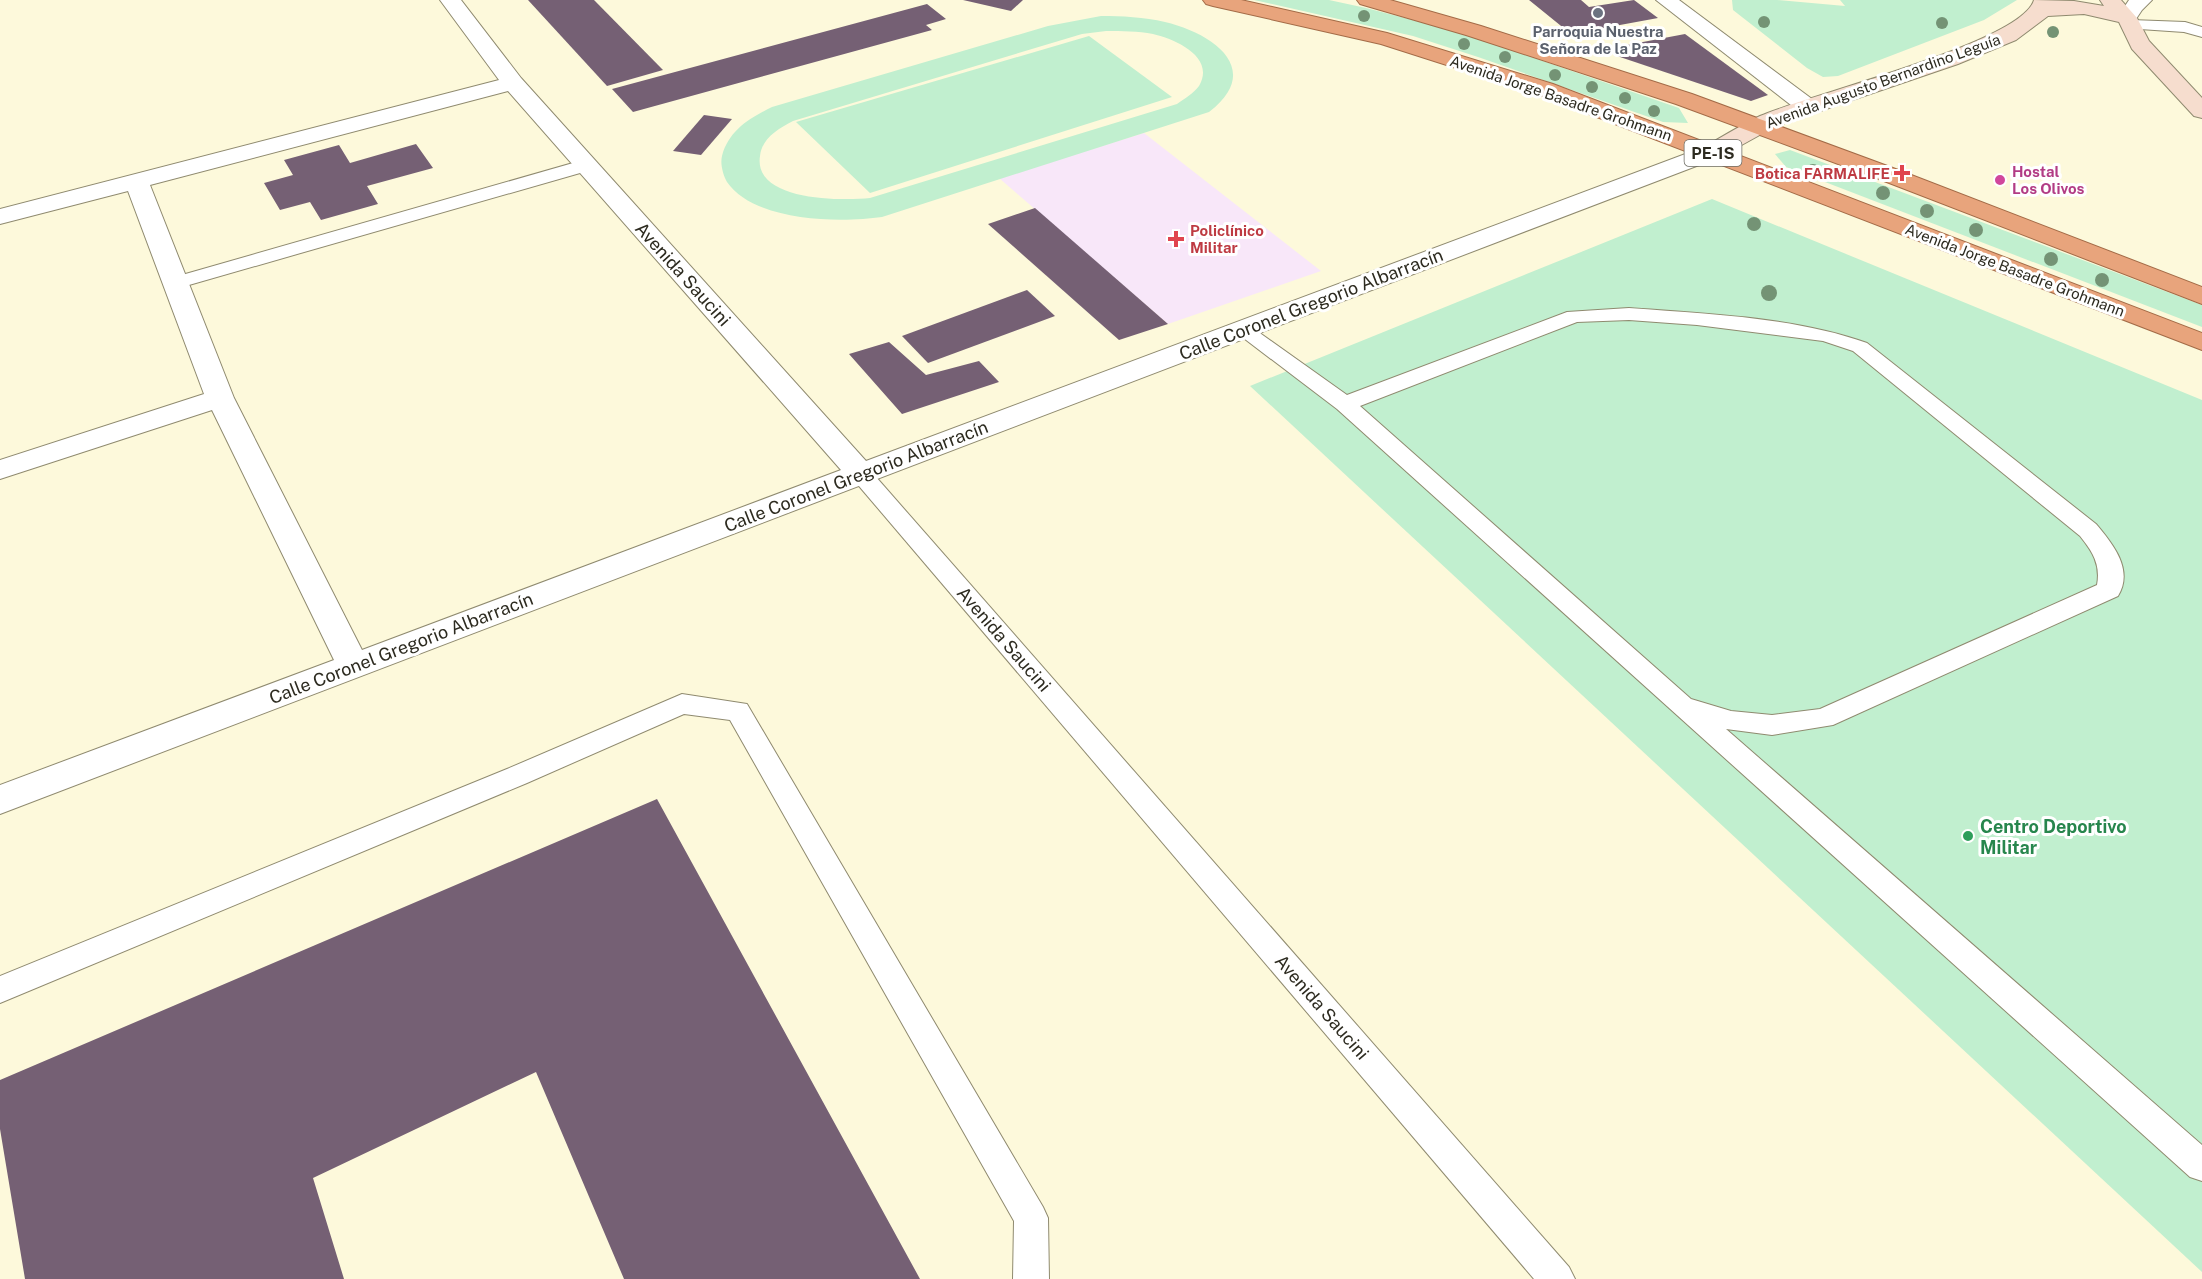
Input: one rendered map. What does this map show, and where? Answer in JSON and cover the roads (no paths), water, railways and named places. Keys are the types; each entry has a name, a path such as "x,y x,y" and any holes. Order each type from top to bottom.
{"highway":[{"name":"Avenida Jorge Basadre Grohmann","path":"1213,0 1387,39 1545,89 2202,342"},
{"name":"Avenida Jorge Basadre Grohmann","path":"1367,0 1527,47 1757,126 2202,296"}],"main road":[{"path":"2110,0 2129,21 2140,44 2202,111"},
{"name":"Avenida Augusto Bernardino Leguía","path":"1712,152 1757,126 1950,59 2008,36 2043,6"},
{"path":"2043,6 2078,6 2129,21"}],"street":[{"name":"Avenida Saucini","path":"450,0 513,83 861,474"},
{"path":"1666,0 1808,107"},
{"path":"2129,21 2133,7 2142,0"},
{"path":"0,217 513,83"},
{"name":"Calle Coronel Gregorio Albarracín","path":"0,800 1712,152"},
{"path":"136,180 220,398 353,666"},
{"path":"0,470 220,398"}],"lane":[{"path":"2129,21 2186,27 2202,32"},
{"path":"175,283 587,165"},
{"path":"1345,404 1574,316 1629,314 1686,318 1826,335 1860,347 2088,530 2107,553 2112,572 2109,590 1824,717 1761,724 1731,721 1682,706"},
{"path":"1243,330 1345,404 2202,1166"},
{"name":"Avenida Saucini","path":"861,474 1557,1279"},
{"path":"0,990 517,776 682,704 738,711 1031,1218 1031,1279"}],"place":[{"name":"Parroquia Nuestra Señora de la Paz","path":"1598,13"},
{"name":"Botica FARMALIFE","path":"1902,173"},
{"name":"Hostal Los Olivos","path":"2000,180"},
{"name":"Policlínico Militar","path":"1176,239"},
{"name":"Centro Deportivo Militar","path":"1968,836"}]}
